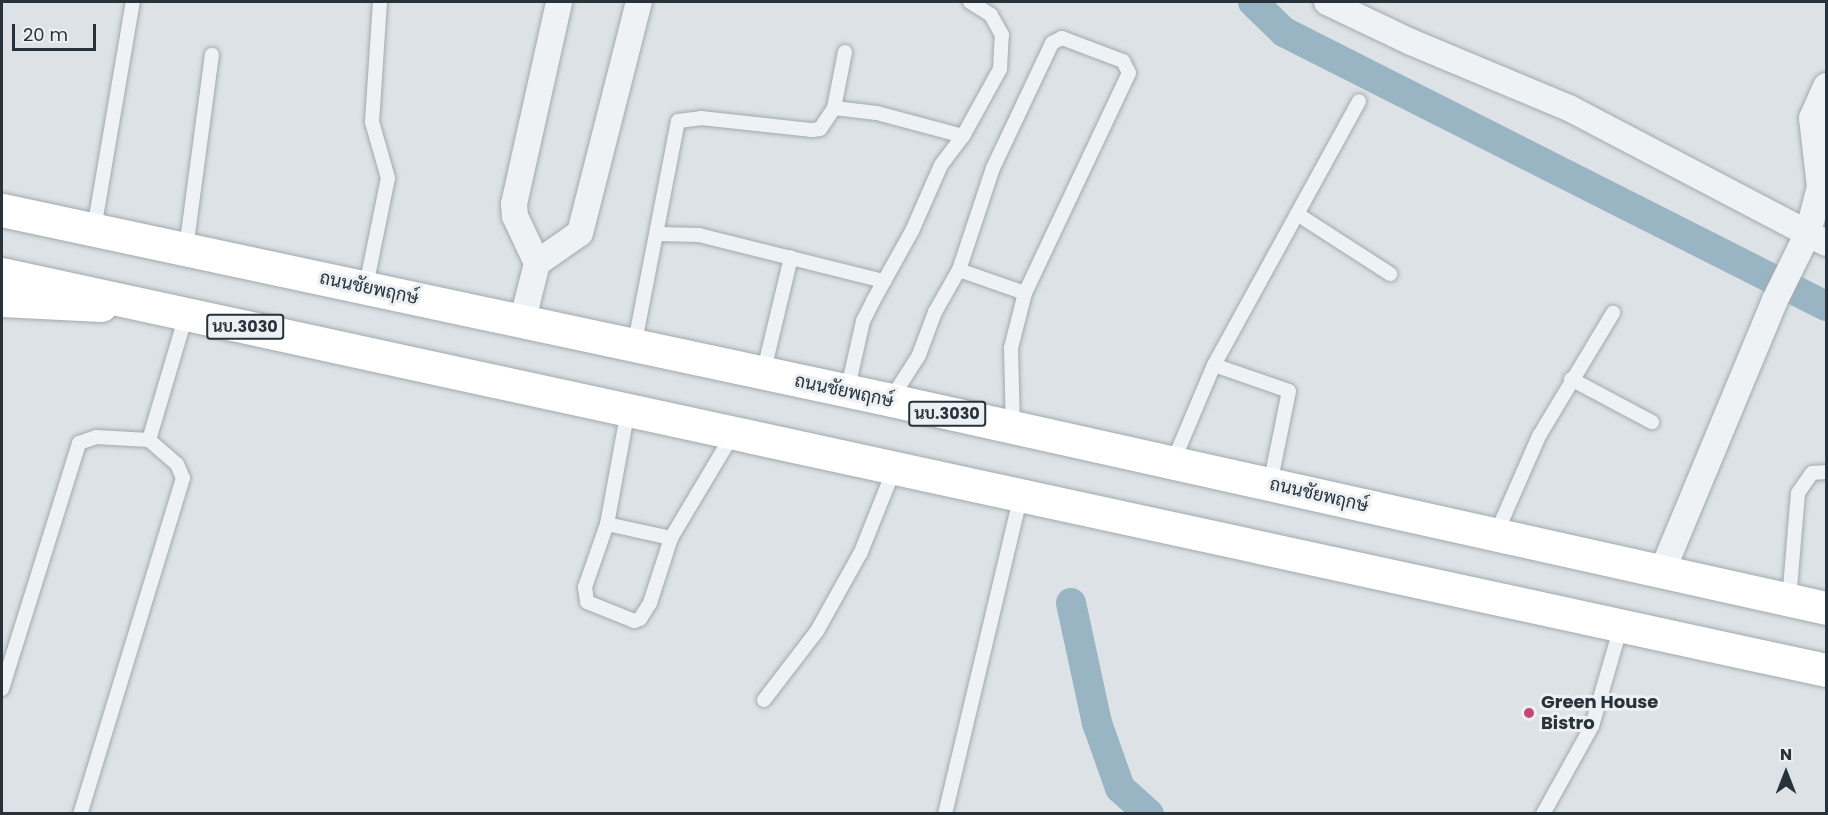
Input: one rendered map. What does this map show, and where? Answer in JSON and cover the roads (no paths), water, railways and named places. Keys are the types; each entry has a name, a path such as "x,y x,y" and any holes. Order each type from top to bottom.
{"main road":[{"path":"2,195 80,226"},
{"name":"ถนนชัยพฤกษ์","path":"2,210 366,286 522,323 763,375 891,400 1661,574 1827,608"},
{"name":"นบ.3030","path":"2,274 1827,670"},
{"path":"2,300 154,308"}],"street":[{"path":"522,323 537,263 515,216 514,204 559,2"},
{"path":"537,263 580,233 639,2"},
{"path":"1327,2 1411,42 1569,108 1811,242"},
{"path":"1661,574 1774,300 1811,242 1823,184 1812,118 1827,86"}],"lane":[{"path":"80,226 133,2"},
{"path":"366,286 388,178 372,122 380,2"},
{"path":"847,392 863,321 941,165 963,136 1000,69 1003,51 1002,35 991,15 970,2"},
{"path":"891,400 919,355 935,312 959,270 993,168 1052,43 1062,38 1124,61 1129,74 1025,293 1011,348 1013,429"},
{"path":"634,347 658,234 658,209 678,121 701,118 820,129 834,108 845,52"},
{"path":"186,249 212,55"},
{"path":"1173,464 1214,365 1359,101"},
{"path":"834,108 877,113 963,136"},
{"path":"1297,214 1390,274"},
{"path":"658,234 699,235 884,281"},
{"path":"763,375 791,257"},
{"path":"959,270 1025,293"},
{"path":"1496,536 1539,436 1613,313"},
{"path":"149,440 186,315"},
{"path":"1214,365 1289,391 1270,484"},
{"path":"1572,379 1652,422"},
{"path":"628,410 607,524 588,575 587,602 633,621 640,619 650,603 671,538 734,432"},
{"path":"2,689 79,443 96,437 149,440 177,464 183,478 81,813"},
{"path":"764,700 817,631 861,552 895,467"},
{"path":"1789,600 1798,493 1812,472 1827,472"},
{"path":"945,813 1021,495"},
{"path":"607,524 671,538"},
{"path":"1543,813 1592,726 1622,624"}],"waterway":[{"path":"1253,2 1284,32 1826,306"},
{"path":"1071,603 1097,723 1120,788 1149,814"}],"place":[{"name":"Green House Bistro","path":"1529,713"}]}
